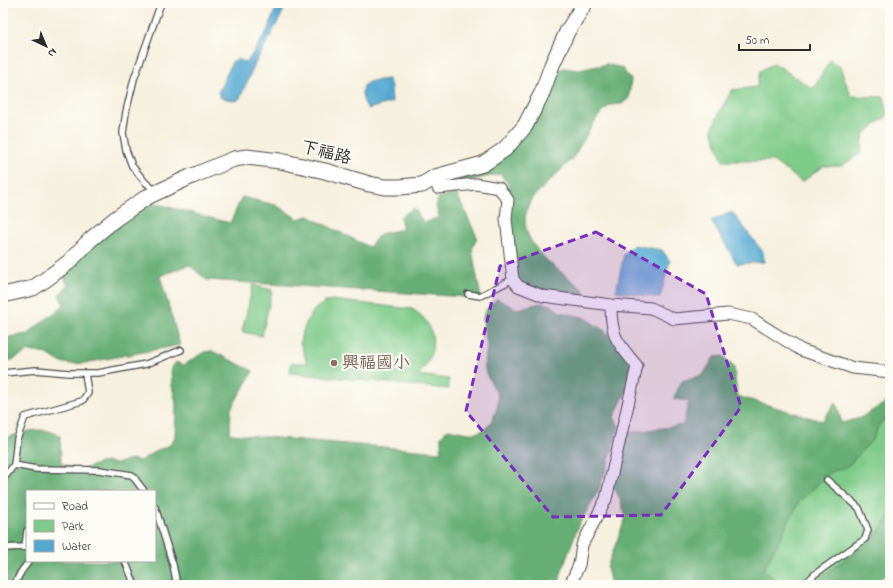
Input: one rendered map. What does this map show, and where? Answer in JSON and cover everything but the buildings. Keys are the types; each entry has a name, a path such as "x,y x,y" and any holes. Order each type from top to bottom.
{"main road":[{"name":"下福路","path":"3,295 32,288 45,280 69,262 90,240 115,219 157,192 234,159 247,157 306,166 369,184 408,187 422,185 435,177 483,164 505,149 525,126 542,93 552,65 567,32 585,3"}],"street":[{"path":"435,177 438,188 476,184 499,188 508,200 506,219 513,279 518,286 543,296 611,306 651,308 674,319 728,314 752,319 801,350 852,368 890,372"},
{"path":"574,583 582,545 606,499 637,366 617,342 611,324 611,306"}],"lane":[{"path":"157,192 145,182 132,166 126,150 124,133 126,112 134,79 161,3"},
{"path":"468,294 480,296 513,279"},
{"path":"3,373 36,370 98,373 146,364 181,350"},
{"path":"3,478 14,465 17,439 25,417 82,402 88,393 85,373"},
{"path":"14,465 36,470 99,470 132,475 143,490"},
{"path":"804,585 815,574 865,539 868,530 859,508 827,480"},
{"path":"156,510 173,565 177,585"},
{"path":"3,548 26,547"},
{"path":"14,585 28,562"},
{"path":"125,562 135,585"}],"highlighted area":[{"path":"596,232 706,294 741,407 661,515 553,517 466,411 500,266"}],"green space":[{"path":"830,60 840,67 851,96 884,97 888,115 864,134 861,153 841,166 824,166 802,182 773,161 723,161 712,130 720,111 732,90 757,87 760,71 774,63 813,89"},
{"path":"607,64 622,68 631,80 629,98 622,104 610,105 597,118 572,159 532,198 526,213 526,227 530,239 538,251 549,262 584,290 581,301 520,290 503,217 509,185 500,174 462,182 458,176 492,163 554,72 564,68 579,70"},
{"path":"456,192 477,237 472,250 481,298 207,280 189,265 160,276 180,345 85,363 70,364 60,362 47,354 29,351 12,360 3,362 3,338 27,334 64,305 59,295 68,285 58,266 146,201 230,223 242,197 276,205 298,219 308,216 369,247 380,234 403,229 400,217 414,208 424,223 439,217 436,207 438,198"},
{"path":"253,285 272,290 262,336 242,332"},
{"path":"497,299 517,309 540,303 551,305 560,312 583,317 605,331 629,357 632,369 631,382 614,417 619,427 598,491 578,526 561,574 559,585 3,585 3,439 17,434 39,430 53,432 60,436 61,463 75,469 83,469 108,462 116,464 131,459 140,461 154,452 170,445 175,437 176,403 172,386 171,368 176,362 184,365 204,352 212,351 253,371 231,409 230,434 441,452 441,436 448,429 469,433 480,432 490,424 496,410 498,403 497,394 485,370 487,346 483,320 486,311"},
{"path":"332,300 412,309 418,313 427,323 433,342 429,360 418,375 449,379 448,389 290,373 291,363 307,363 300,342 308,319 315,309"},
{"path":"723,356 734,367 737,396 822,421 836,402 842,423 860,418 890,400 890,416 887,416 879,425 872,440 847,467 830,472 799,502 763,570 777,581 777,585 693,585 688,580 684,585 611,585 607,567 626,517 619,497 612,484 628,433 683,425 689,401 673,399 682,381 703,375 714,357"},
{"path":"887,416 890,416 890,516 870,542 830,570 818,580 815,585 777,585 777,581 763,570 799,502 830,472 847,467 872,440 879,425"},
{"path":"890,516 890,573 870,585 815,585 824,575 870,542"}],"water":[{"path":"278,3 286,3 281,16 255,64 240,98 237,101 221,98 218,93 232,62 237,59 245,62 248,61 267,31"},
{"path":"388,79 391,86 392,102 368,109 364,102 362,93 364,86 372,81"},
{"path":"732,212 763,252 764,262 737,264 711,221"},
{"path":"633,245 662,250 670,261 660,298 616,291 624,254"}],"place":[{"name":"興福國小","path":"334,363"}]}
